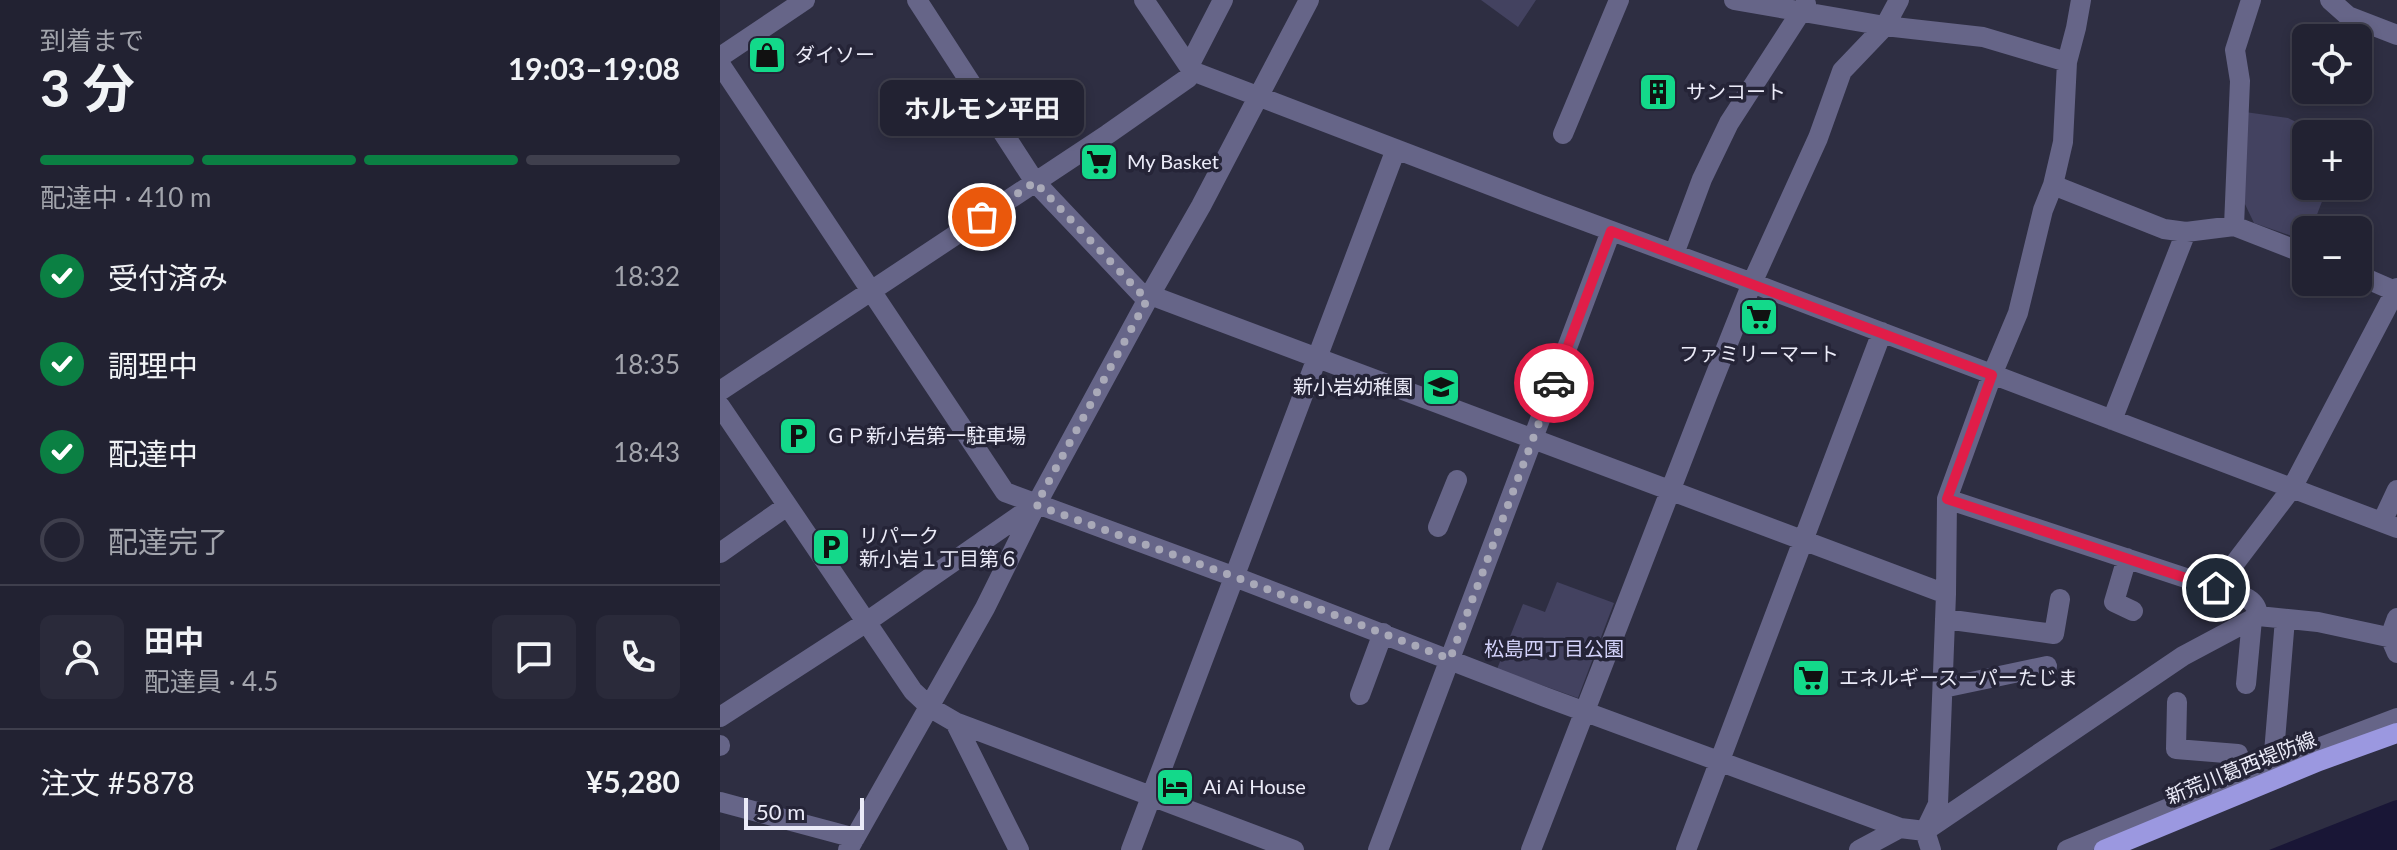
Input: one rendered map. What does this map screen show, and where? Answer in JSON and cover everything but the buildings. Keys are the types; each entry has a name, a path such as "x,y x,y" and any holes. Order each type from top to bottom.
{"main road":[{"name":"新荒川葛西堤防線","path":"2104,850 2319,761 2397,733"}],"street":[{"path":"720,57 805,0"},
{"path":"917,0 1035,182 1148,298 1316,357 1946,594"},
{"path":"1144,0 1190,68 1260,97 2390,525 2397,490"},
{"path":"720,391 1188,78 1223,0"},
{"path":"720,802 852,844 931,708 1036,505 1260,97 1309,0"},
{"path":"1563,134 1619,0"},
{"path":"1734,0 1805,6 1885,26 1983,37 2067,62"},
{"path":"1531,850 1752,283 1818,138 1842,71 1885,26 1899,0"},
{"path":"1928,840 1938,804 1947,499 2018,313 2043,210 2053,185 2063,142 2067,62 2081,0"},
{"path":"2234,226 2240,81 2235,50 2251,0"},
{"path":"2330,0 2348,16 2397,35"},
{"path":"1674,254 1702,179 1729,123 1805,6"},
{"path":"720,64 1005,492 1928,840"},
{"path":"1131,850 1396,149"},
{"path":"2053,185 2164,229 2186,232 2234,226 2292,249"},
{"path":"1378,850 1611,231"},
{"path":"2112,420 2186,232"},
{"path":"2216,588 2292,488 2397,290 2372,280"},
{"path":"1686,850 1882,332"},
{"path":"720,406 865,623 913,691 931,708 955,722 1294,850"},
{"path":"1438,527 1457,480"},
{"path":"1947,499 2253,601 2257,607 2246,684"},
{"path":"720,717 865,623 1036,505"},
{"path":"720,553 787,506"},
{"path":"2127,558 2114,602 2133,611"},
{"path":"1945,619 2054,634 2060,599"},
{"path":"1928,840 2183,656 2255,618 2318,622 2395,637"},
{"path":"2273,765 2285,619"},
{"path":"1360,695 1383,633"},
{"path":"1943,688 2047,666"},
{"path":"2177,702 2176,749 2238,754 2244,777"},
{"path":"2067,850 2273,765 2397,718"},
{"path":"955,722 1019,850"},
{"path":"1859,850 1900,828"}],"green space":[{"path":"1481,0 1536,0 1518,27"},
{"path":"2245,112 2292,120 2292,200 2323,200 2316,216 2292,216 2292,236 2254,223 2243,200"},
{"name":"松島四丁目公園","path":"1557,582 1614,603 1578,698 1497,669 1523,604 1545,612"}],"shaded area":[{"path":"2397,800 2397,850 2269,850 2393,801"}],"way so far":[{"path":"982,217 1035,182 1147,300 1036,505 1450,659 1554,383"}],"place":[{"name":"ダイソー","path":"767,55"},
{"name":"サンコート","path":"1658,92"},
{"name":"My Basket","path":"1099,162"},
{"name":"ホルモン平田","path":"982,217"},
{"name":"ファミリーマート","path":"1759,317"},
{"name":"新小岩幼稚園","path":"1441,387"},
{"name":"ＧＰ新小岩第一駐車場","path":"798,436"},
{"name":"リパーク 新小岩１丁目第６","path":"831,547"},
{"name":"エネルギースーパーたじま","path":"1811,678"},
{"name":"Ai Ai House","path":"1175,787"}],"route":[{"path":"1554,383 1611,231 1992,375 1947,499 2216,588"}]}
